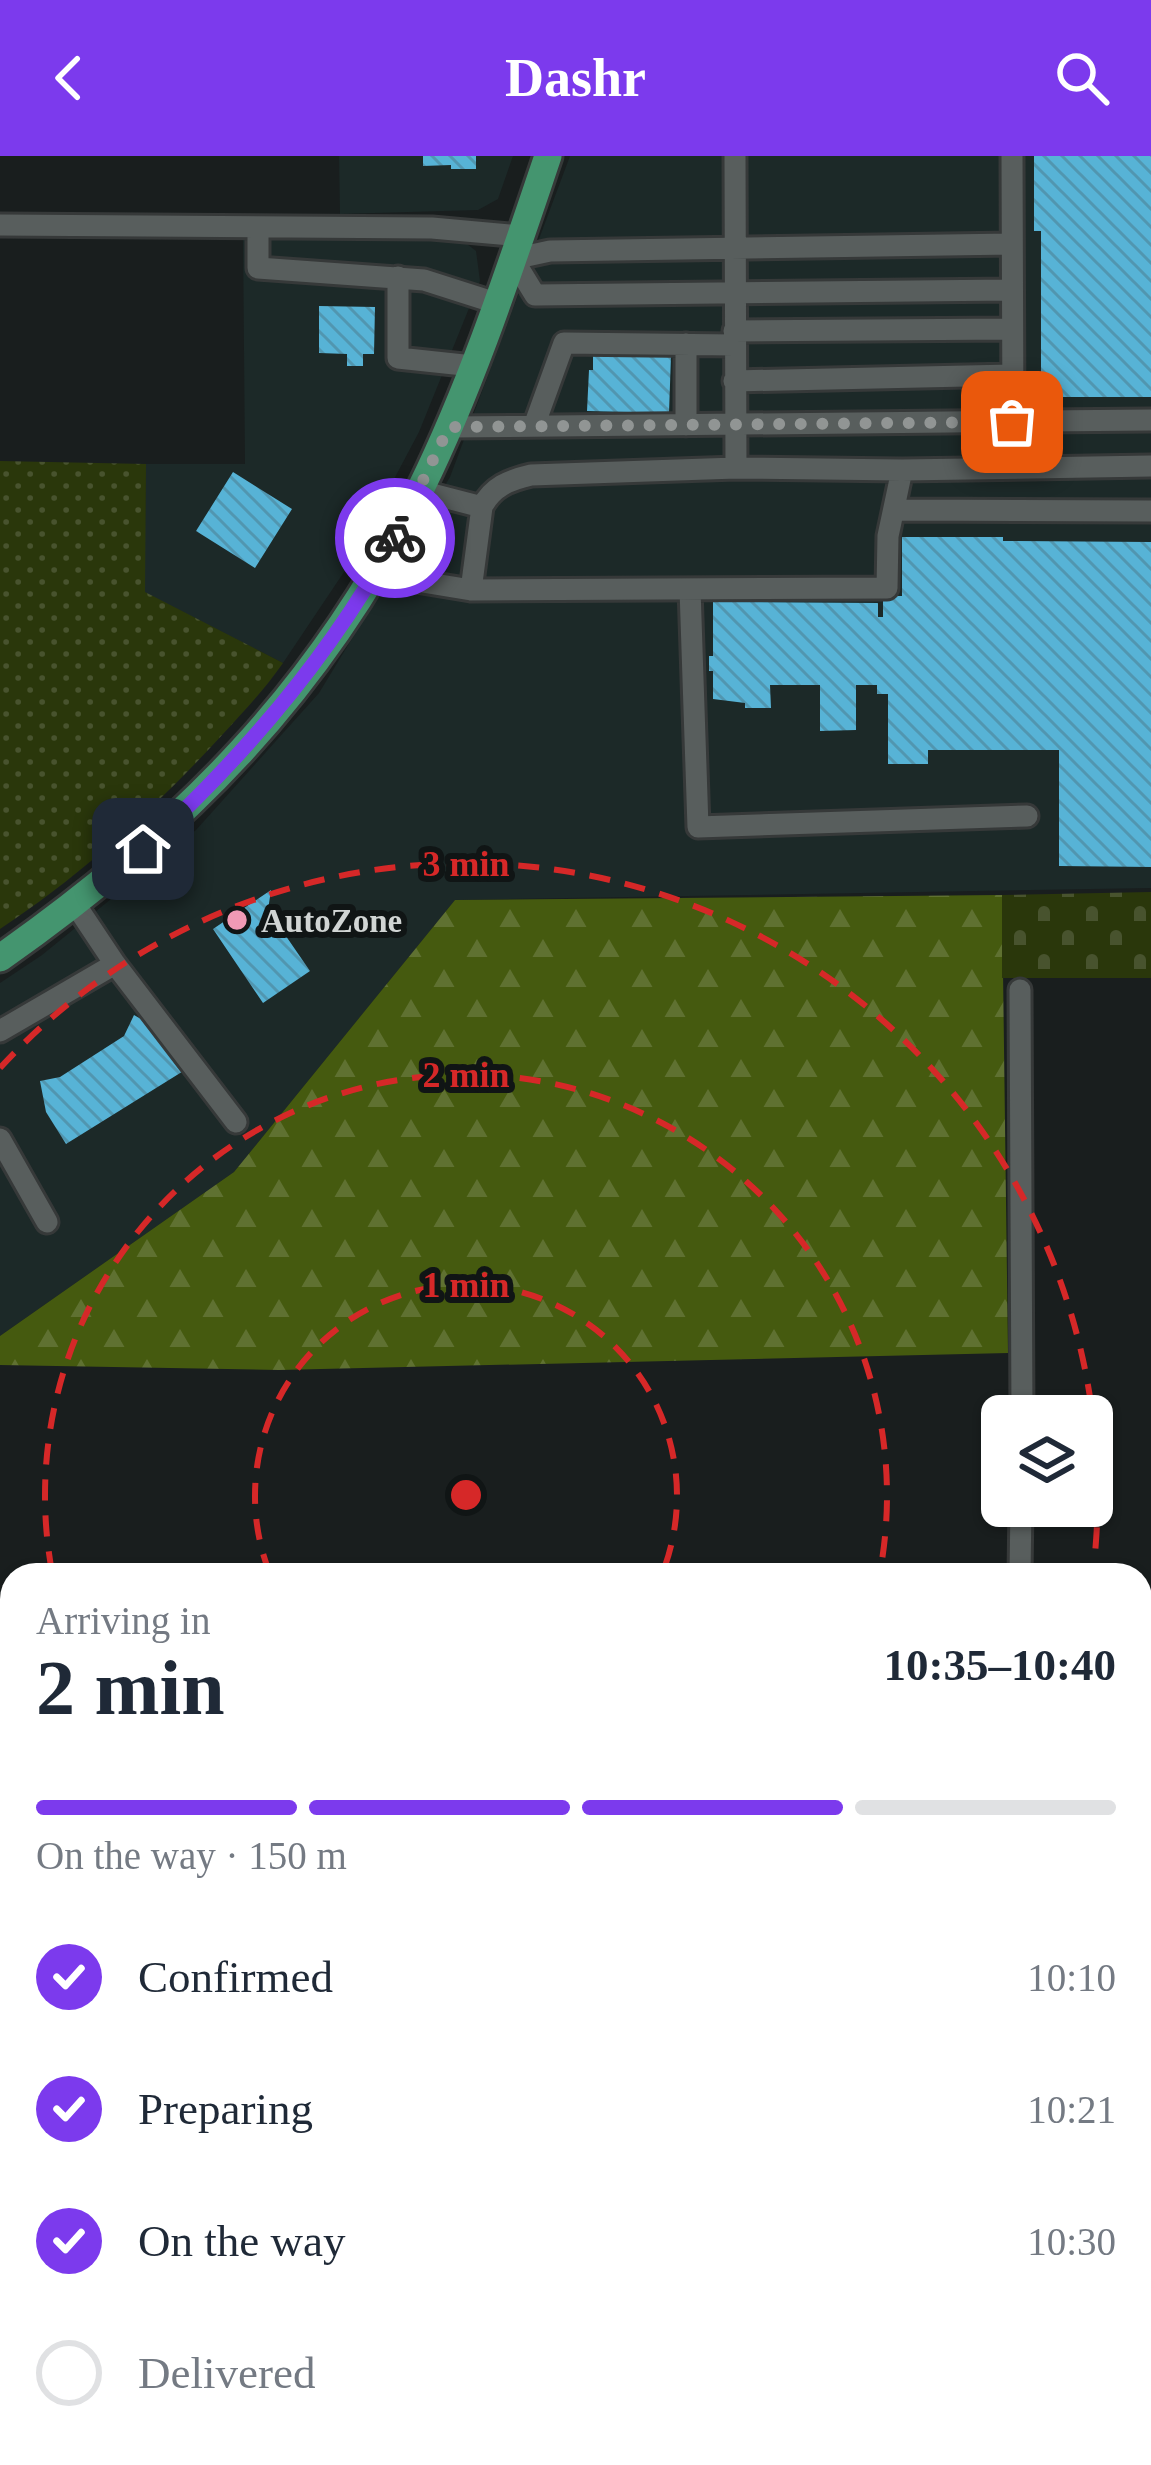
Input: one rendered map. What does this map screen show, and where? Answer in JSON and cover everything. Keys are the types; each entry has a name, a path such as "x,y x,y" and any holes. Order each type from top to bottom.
{"main road":[{"path":"0,958 143,849 225,770 299,684 374,574 420,491 473,366 548,156"}],"street":[{"path":"735,156 736,468"},
{"path":"1012,156 1012,422"},
{"path":"0,225 432,228 550,251 1012,244"},
{"path":"258,226 258,268 424,280 496,303"},
{"path":"517,247 536,295 1012,290"},
{"path":"398,278 398,358 473,366"},
{"path":"534,426 564,343 686,344 734,338 1012,329"},
{"path":"686,344 686,424"},
{"path":"734,381 1012,375"},
{"path":"449,427 1151,420"},
{"path":"471,590 487,497 500,485 530,475 736,468 1151,466"},
{"path":"374,574 471,590 887,588 888,536 902,470"},
{"path":"420,491 482,507"},
{"path":"894,511 1151,511"},
{"path":"690,590 698,826 1027,816"},
{"path":"75,904 236,1122"},
{"path":"0,1031 115,964"},
{"path":"1020,990 1022,1395"},
{"path":"0,1139 47,1222"},
{"path":"1020,1563 1021,1527"}],"shaded area":[{"path":"339,156 513,156 498,199 478,210 340,214"},
{"path":"570,156 1151,156 1151,888 455,900 234,1172 0,1336 0,983 42,955 196,830 319,693 450,477"},
{"path":"243,235 462,240 476,251 480,281 419,432 348,566 283,663 144,592 146,464 245,464"}],"green space":[{"path":"0,461 146,464 145,592 283,663 223,734 145,813 89,863 0,929"},
{"path":"1151,892 1151,978 1002,978 1002,895"},
{"path":"1002,895 1008,1353 279,1370 0,1365 0,1336 234,1172 455,900"}],"building":[{"path":"423,156 476,156 476,169 423,166"},
{"path":"1034,156 1151,156 1151,397 1041,397 1041,231 1034,231"},
{"path":"319,306 375,307 374,354 363,354 363,366 347,366 347,354 319,353"},
{"path":"593,354 671,356 669,413 587,411"},
{"path":"233,472 292,509 255,568 196,531"},
{"path":"902,537 1151,542 1151,867 1059,866 1059,750 928,750 928,764 888,764 888,694 877,694 877,685 856,685 856,730 820,731 820,685 770,685 771,708 745,708 745,703 713,699 709,656 713,656 713,602 878,603 878,617 883,617 883,596 902,596"},
{"path":"271,890 268,910 310,971 263,1003 213,929"},
{"path":"134,1015 160,1030 185,1070 66,1144 46,1112 40,1081 60,1077 124,1036"}],"way so far":[{"path":"395,538 449,427 1012,422"}],"place":[{"name":"AutoZone","path":"237,920"}],"route":[{"path":"143,849 225,770 299,684 395,538"}]}
